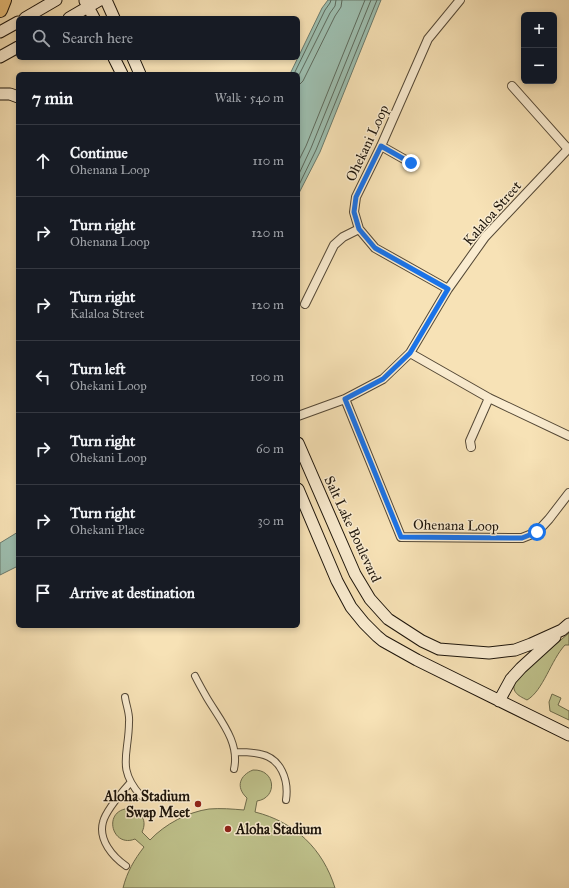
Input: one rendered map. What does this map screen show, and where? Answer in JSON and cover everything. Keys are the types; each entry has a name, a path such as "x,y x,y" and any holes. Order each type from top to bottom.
{"main road":[{"path":"28,16 56,0"},
{"path":"71,16 87,3 100,0"},
{"path":"106,0 113,16"},
{"path":"87,3 93,16"},
{"path":"0,32 16,23"},
{"path":"0,57 16,48"},
{"path":"115,60 121,72"},
{"path":"134,60 139,72"},
{"path":"0,94 10,94 16,96"},
{"name":"Salt Lake Boulevard","path":"300,448 355,574 370,599 388,619 422,641 439,649 489,653 515,650 566,627"},
{"path":"300,494 337,581 351,607 364,623 383,641 569,735"},
{"path":"499,700 511,679 521,668 566,627"}],"street":[{"name":"Ohekani Loop","path":"448,289 375,248 359,229 354,212 356,197 381,146 428,40 460,0"},
{"path":"512,86 569,149"},
{"path":"381,146 411,163"},
{"name":"Kalaloa Street","path":"300,415 345,399 383,379 410,353 448,289 485,237 569,149"},
{"path":"305,304 334,245 359,229"},
{"path":"410,353 489,398 569,436"},
{"path":"471,446 470,441 489,398"},
{"name":"Ohenana Loop","path":"345,399 401,537 522,538 537,532 569,493"},
{"path":"195,676 228,733 235,752 234,769"},
{"path":"125,697 130,721 125,765 130,783 141,796"},
{"path":"235,752 260,754 271,757 281,767 286,779 288,790 286,800"},
{"path":"126,866 116,859 105,843 103,822 115,801 130,783"}],"green space":[{"path":"569,633 569,645 565,645 560,651 538,690 527,700 518,695 514,690 515,679"},
{"path":"552,694 561,698 558,705 569,711 569,720 550,711 549,702"},
{"name":"Aloha Stadium","path":"253,770 261,771 266,774 272,784 268,795 264,799 257,801 255,812 283,823 306,839 323,861 335,888 123,888 131,866 144,847 135,839 121,839 116,835 113,823 114,817 118,812 129,809 142,816 144,820 144,827 142,832 150,840 170,824 193,813 209,809 244,810 247,798 243,794 240,786 242,778"}],"water":[{"path":"328,0 381,0 320,152 300,191 300,72 291,72 297,60 300,60 300,53 322,8"},
{"path":"16,533 16,567 0,575 0,543"}],"place":[{"name":"Aloha Stadium Swap Meet","path":"198,804"},
{"name":"Aloha Stadium","path":"228,829"}],"route":[{"path":"411,163 381,146 356,197 354,212 359,229 375,248 448,289 410,353 383,379 345,399 401,537 522,538 537,532"}]}
